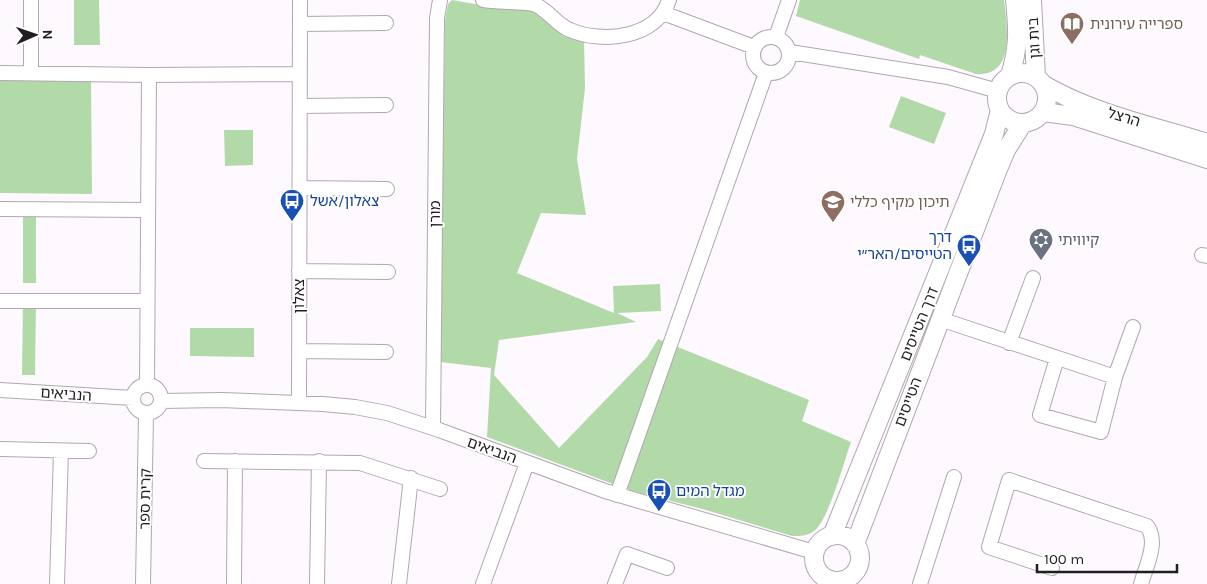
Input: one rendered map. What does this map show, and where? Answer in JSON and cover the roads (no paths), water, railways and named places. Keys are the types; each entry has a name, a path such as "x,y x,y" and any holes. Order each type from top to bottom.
{"main road":[{"name":"בית וגן","path":"1010,76 1016,57 1018,31 1015,0"},
{"name":"בית וגן","path":"1032,0 1040,81"},
{"path":"1017,73 1025,73 1040,81 1047,97 1046,105 1043,112 1034,120 1023,123 1011,120 1000,110 997,99 998,90 1004,80 1017,73"},
{"name":"הרצל","path":"1040,81 1069,99 1207,143"},
{"name":"דרך הטייסים","path":"832,536 994,134 1000,110"},
{"name":"הרצל","path":"1043,112 1073,116 1207,159"},
{"name":"הטייסים","path":"855,544 996,174 1006,150 1023,123"},
{"path":"832,536 847,537 855,544 860,558 858,568 851,577 841,583 820,580 814,563 814,552 820,542 832,536"}],"street":[{"path":"31,0 31,73"},
{"name":"צאלון","path":"299,403 300,0"},
{"name":"מורן","path":"433,428 437,18 440,0"},
{"path":"483,0 536,5 568,29 578,33 612,37 636,32 657,20 664,13 669,0"},
{"path":"776,38 789,0"},
{"path":"664,13 754,47"},
{"path":"300,24 386,23"},
{"path":"768,37 776,38 784,42 790,52 789,58 783,69 772,74 766,73 760,70 753,60 754,47 762,39 768,37"},
{"path":"790,52 940,75 998,90"},
{"path":"0,73 149,76 300,74"},
{"path":"617,495 766,73"},
{"path":"147,385 149,76"},
{"path":"300,106 386,105"},
{"path":"300,188 387,189"},
{"path":"0,209 148,210"},
{"path":"299,271 388,272"},
{"path":"1009,343 1033,278"},
{"path":"0,301 148,301"},
{"path":"940,319 1115,378"},
{"path":"1057,358 1040,415 1101,432 1115,378 1133,327"},
{"path":"299,351 386,352"},
{"path":"147,385 156,388 161,396 161,401 155,411 146,414 136,409 133,398 139,388 147,385"},
{"name":"הנביאים","path":"0,390 133,398"},
{"name":"הנביאים","path":"161,401 221,400 299,403 363,409 395,416 617,495 814,552"},
{"name":"קרית ספר","path":"143,584 146,414"},
{"path":"0,449 89,451"},
{"path":"56,584 61,450"},
{"path":"204,461 360,463 440,489"},
{"path":"317,584 319,461"},
{"path":"234,584 235,462"},
{"path":"483,584 527,463"},
{"path":"920,584 954,477"},
{"path":"399,584 411,478"},
{"path":"1052,568 989,547 1009,480 1141,522 1147,526 1151,532 1152,545 1141,584"},
{"path":"616,584 627,554 667,568"}],"place":[{"name":"ספרייה עירונית","path":"1072,45"},
{"name":"צאלון/אשל","path":"292,222"},
{"name":"תיכון מקיף כללי","path":"833,223"},
{"name":"קיוויתי","path":"1041,261"},
{"name":"דרך הטייסים/האר״י","path":"969,267"},
{"name":"מגדל המים","path":"659,512"}]}
